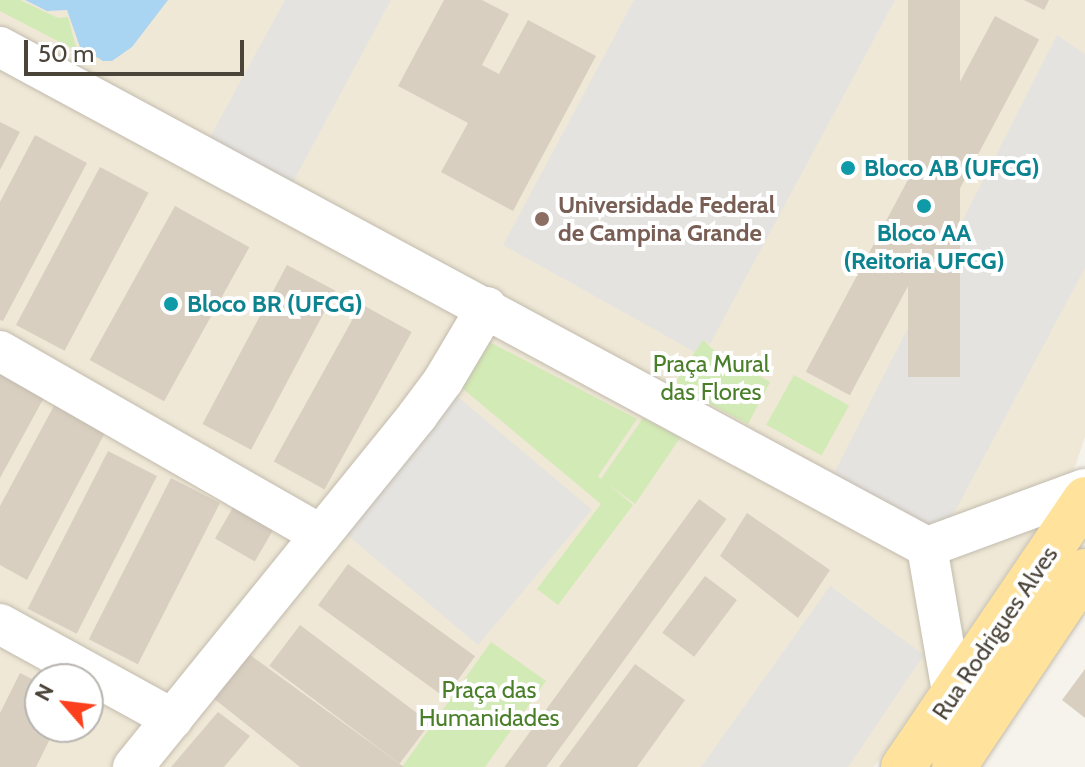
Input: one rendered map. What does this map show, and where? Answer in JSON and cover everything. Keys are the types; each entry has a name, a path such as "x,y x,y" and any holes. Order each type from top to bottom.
{"main road":[{"name":"Rua Rodrigues Alves","path":"903,767 953,698 1085,499"},
{"name":"Rua Rodrigues Alves","path":"954,767 1085,571"}],"lane":[{"path":"0,47 927,547 1085,489"},
{"path":"133,767 433,396 487,307"},
{"path":"0,351 321,535"},
{"path":"927,547 953,698"},
{"path":"0,624 173,719"}],"shaded area":[{"name":"Universidade Federal de Campina Grande","path":"0,0 1085,0 1085,437 1072,476 874,767 0,767"},
{"path":"285,0 391,0 286,195 203,150"},
{"path":"634,0 895,0 710,344 703,340 695,352 503,245"},
{"path":"1057,35 1085,54 1085,268 939,541 830,481"},
{"path":"434,377 592,509 478,645 320,513"},
{"path":"830,586 924,655 848,767 701,767"}],"green space":[{"path":"0,0 20,0 58,18 68,17 77,51 0,11"},
{"path":"480,337 637,419 598,476 601,479 643,418 680,438 635,504 608,484 633,505 558,605 537,589 601,504 450,378"},
{"name":"Praça Mural das Flores","path":"703,339 711,348 770,382 748,424 679,388 677,380"},
{"path":"794,375 849,406 821,455 766,425"},
{"name":"Praça das Humanidades","path":"491,642 546,681 485,767 402,767"}],"water":[{"path":"25,0 168,0 132,47 112,61 103,61 80,47 67,10 47,11"}],"building":[{"path":"444,0 482,0 509,14 482,65 499,74 528,20 596,56 513,211 441,172 468,123 398,86"},
{"path":"908,0 960,0 960,377 908,377"},
{"path":"1024,0 1049,0 1044,10"},
{"name":"Bloco AA (Reitoria UFCG)","path":"995,16 1039,39 850,395 806,372"},
{"path":"0,122 20,132 0,170"},
{"path":"35,135 87,163 3,321 0,320 0,202"},
{"path":"100,167 149,193 65,351 16,325"},
{"name":"Bloco BR (UFCG)","path":"175,206 249,247 164,401 90,360"},
{"path":"287,265 336,291 251,450 202,424"},
{"path":"361,304 412,332 324,490 274,461"},
{"path":"0,368 46,394 0,478"},
{"path":"56,402 107,429 27,580 0,565 0,506"},
{"path":"108,451 157,476 77,634 28,609"},
{"path":"171,478 220,503 138,664 89,639"},
{"path":"239,497 279,520 255,562 215,539"},
{"path":"699,499 727,519 546,767 504,767"},
{"path":"747,513 830,570 798,618 720,556"},
{"path":"348,564 475,656 445,698 318,605"},
{"path":"705,576 737,600 694,657 662,633"},
{"path":"300,625 430,723 399,764 269,666"},
{"path":"242,649 404,767 300,767 208,694"},
{"path":"635,664 685,700 637,767 559,767"},
{"path":"1085,669 1085,718 1062,700"},
{"path":"20,673 24,675 24,743 48,743 36,767 0,767 0,713"},
{"path":"218,712 250,736 224,767 171,767"}],"place":[{"name":"Bloco AB (UFCG)","path":"848,168"},
{"name":"Bloco AA (Reitoria UFCG)","path":"924,206"},
{"name":"Universidade Federal de Campina Grande","path":"542,219"},
{"name":"Bloco BR (UFCG)","path":"171,304"}]}
